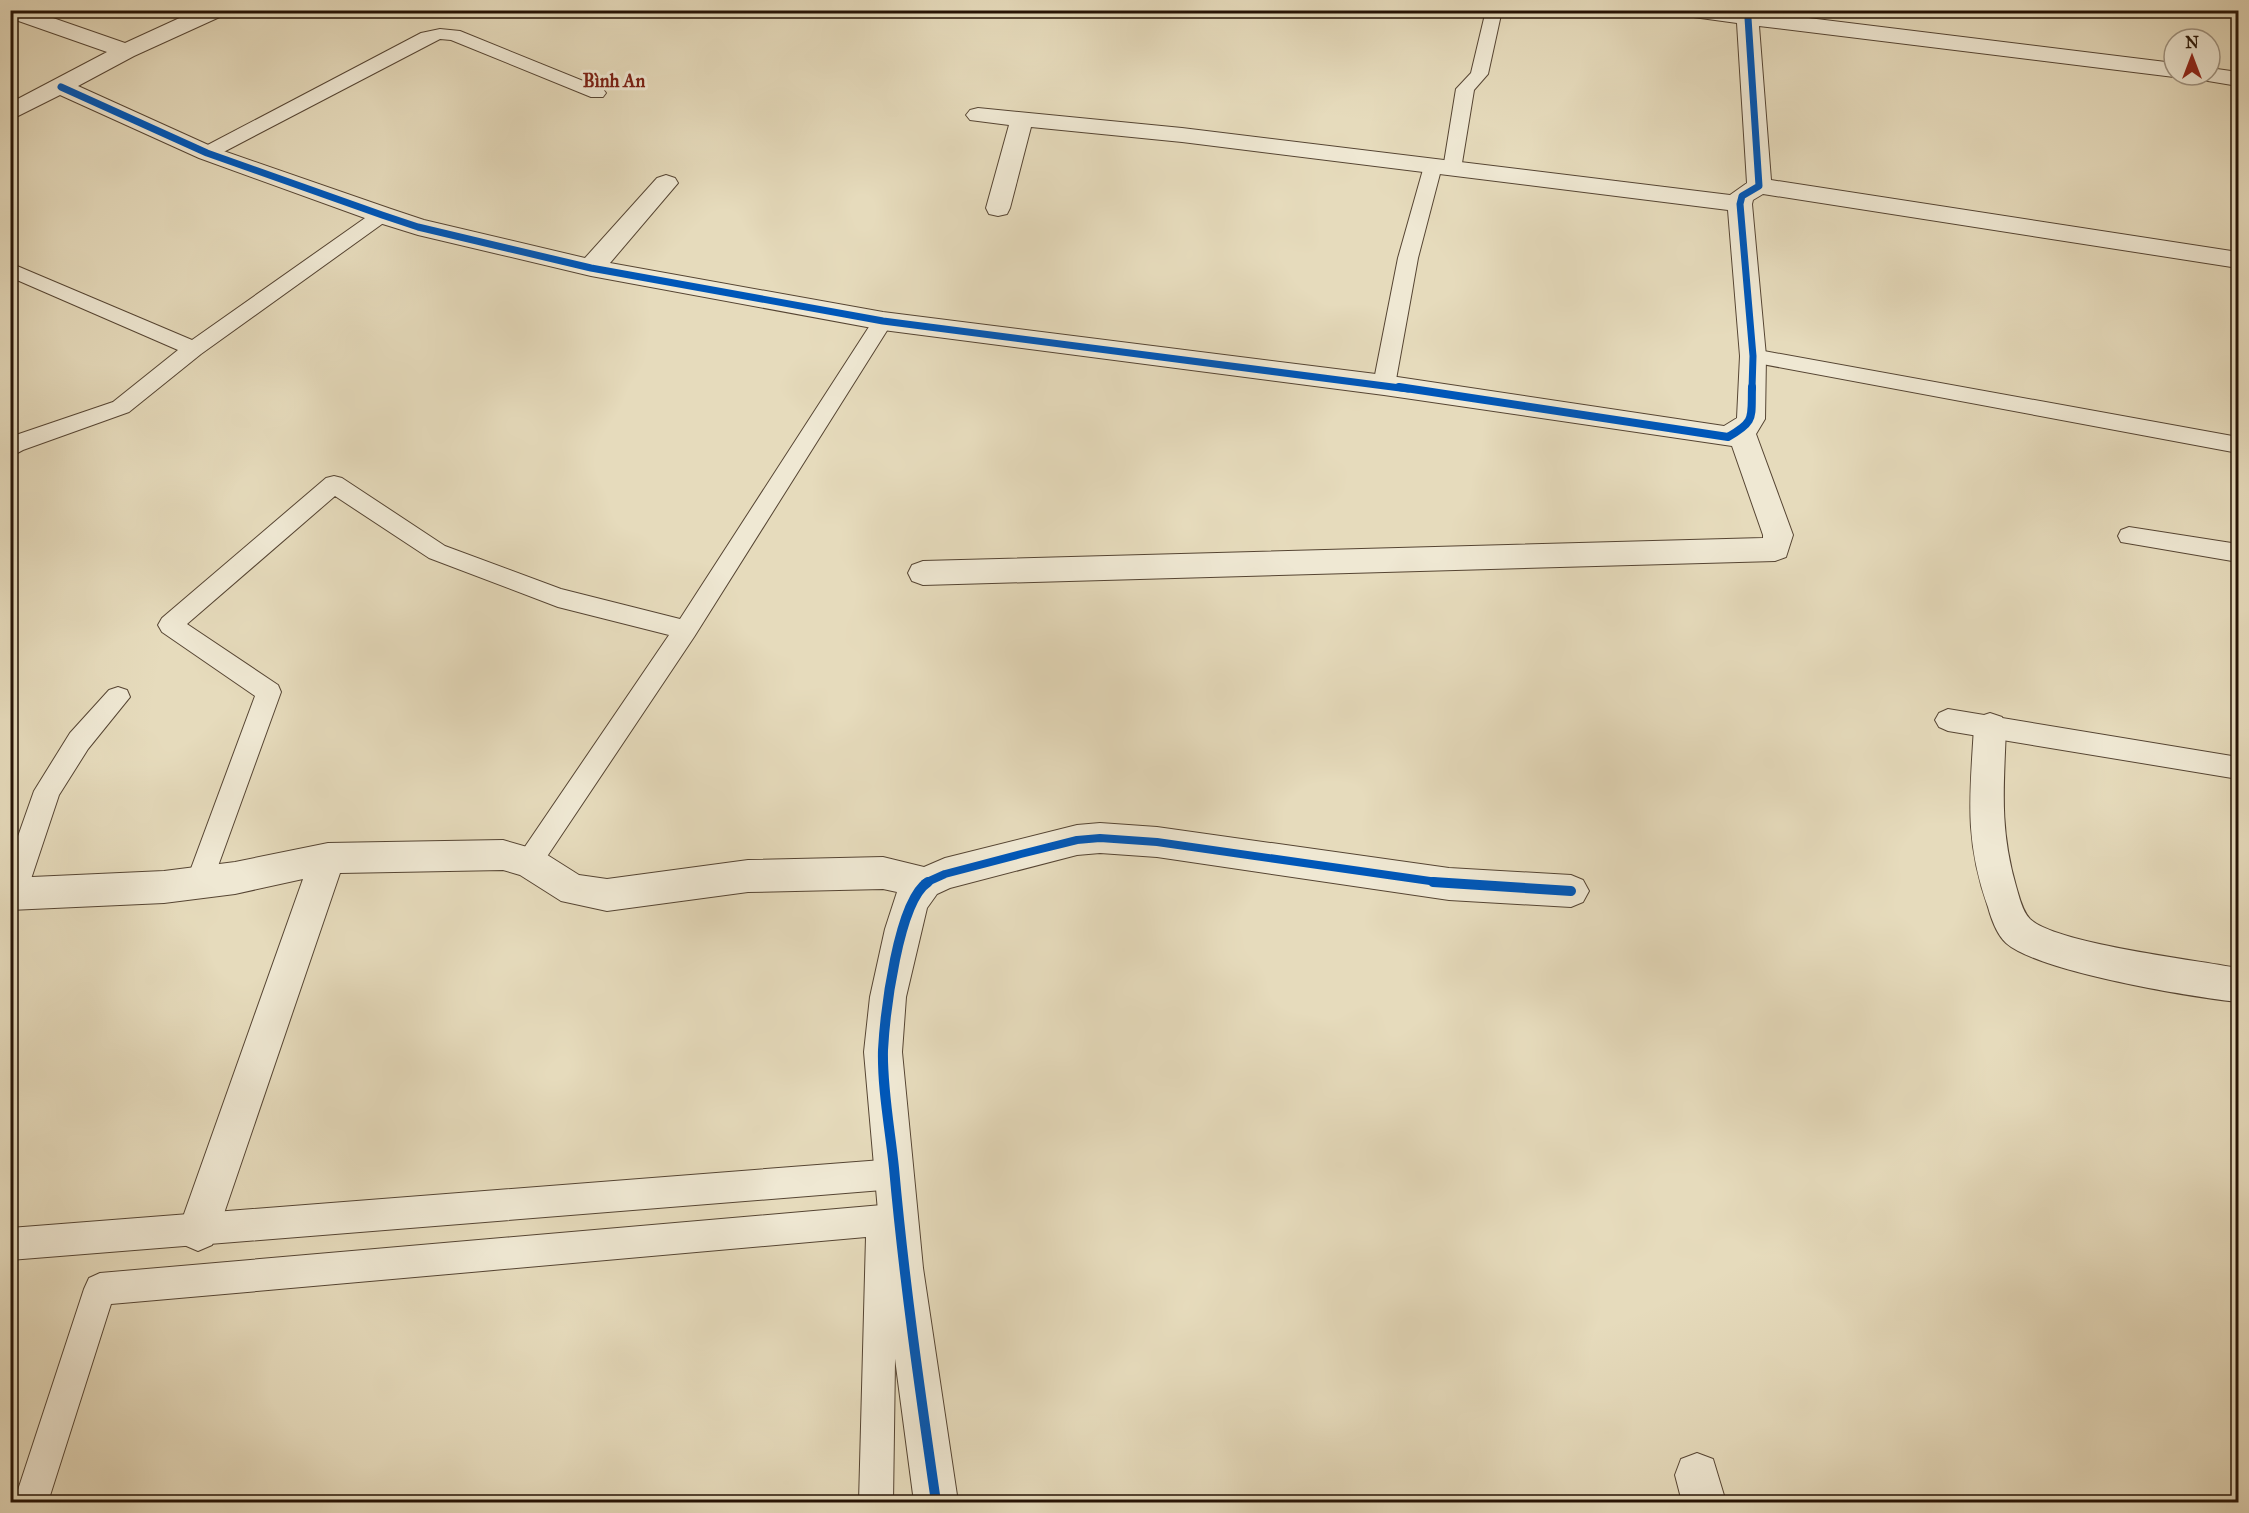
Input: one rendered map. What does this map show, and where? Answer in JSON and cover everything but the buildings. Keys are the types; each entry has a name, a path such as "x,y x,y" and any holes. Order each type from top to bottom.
{"street":[{"path":"10,113 126,51 216,10"},
{"path":"1686,10 2162,69"},
{"path":"10,11 126,51"},
{"path":"1748,18 1759,186"},
{"path":"2222,77 2238,79"},
{"path":"61,87 207,153 382,215 418,227 591,268 883,321 1384,386 1712,436 1728,437 1741,431 1751,418 1753,356 1740,204 1742,196 1759,186 2238,261"},
{"path":"978,115 1182,135 1740,204"},
{"path":"998,208 1022,119"},
{"path":"591,268 666,183"},
{"path":"923,573 1775,549 1778,535 1741,431"},
{"path":"1990,727 1986,827 2007,918 2019,932 2045,944 2092,958 2238,985"},
{"path":"936,1503 903,1268 883,1052 888,997 911,901 925,883 945,874 1022,854 1077,840 1100,838 1157,842 1449,884 1571,891"},
{"path":"11,894 164,887 328,858 503,855 529,862 573,890 607,895 748,876 883,873 925,883"},
{"path":"198,1231 328,858"}],"lane":[{"path":"1384,386 1408,258 1442,167 1465,89 1479,74 1494,10"},
{"path":"207,153 427,38 440,34 454,35 597,93"},
{"path":"10,449 15,444 121,407 194,349 382,215"},
{"path":"10,269 194,349"},
{"path":"529,862 686,630 883,321"},
{"path":"1753,356 2238,445"},
{"path":"199,882 269,692 170,625 334,484 437,552 558,598 686,630"},
{"path":"2129,536 2238,553"},
{"path":"11,894 47,792 79,741 118,697"},
{"path":"1948,720 2238,768"},
{"path":"10,1244 198,1231 895,1174"},
{"path":"31,1503 100,1289 882,1220 876,1503"}],"cycle path":[{"path":"61,87 207,153 382,215 418,227 591,268 883,321 1384,385 1728,437 1746,427 1751,419 1753,356 1740,204 1742,196 1759,186 1748,18"},
{"path":"936,1502 903,1268 883,1052 888,997 903,929 911,901 925,883 945,874 1021,854 1077,840 1100,838 1157,842 1449,884 1571,891"}],"district":[{"name":"Bình An","path":"614,81"}]}
